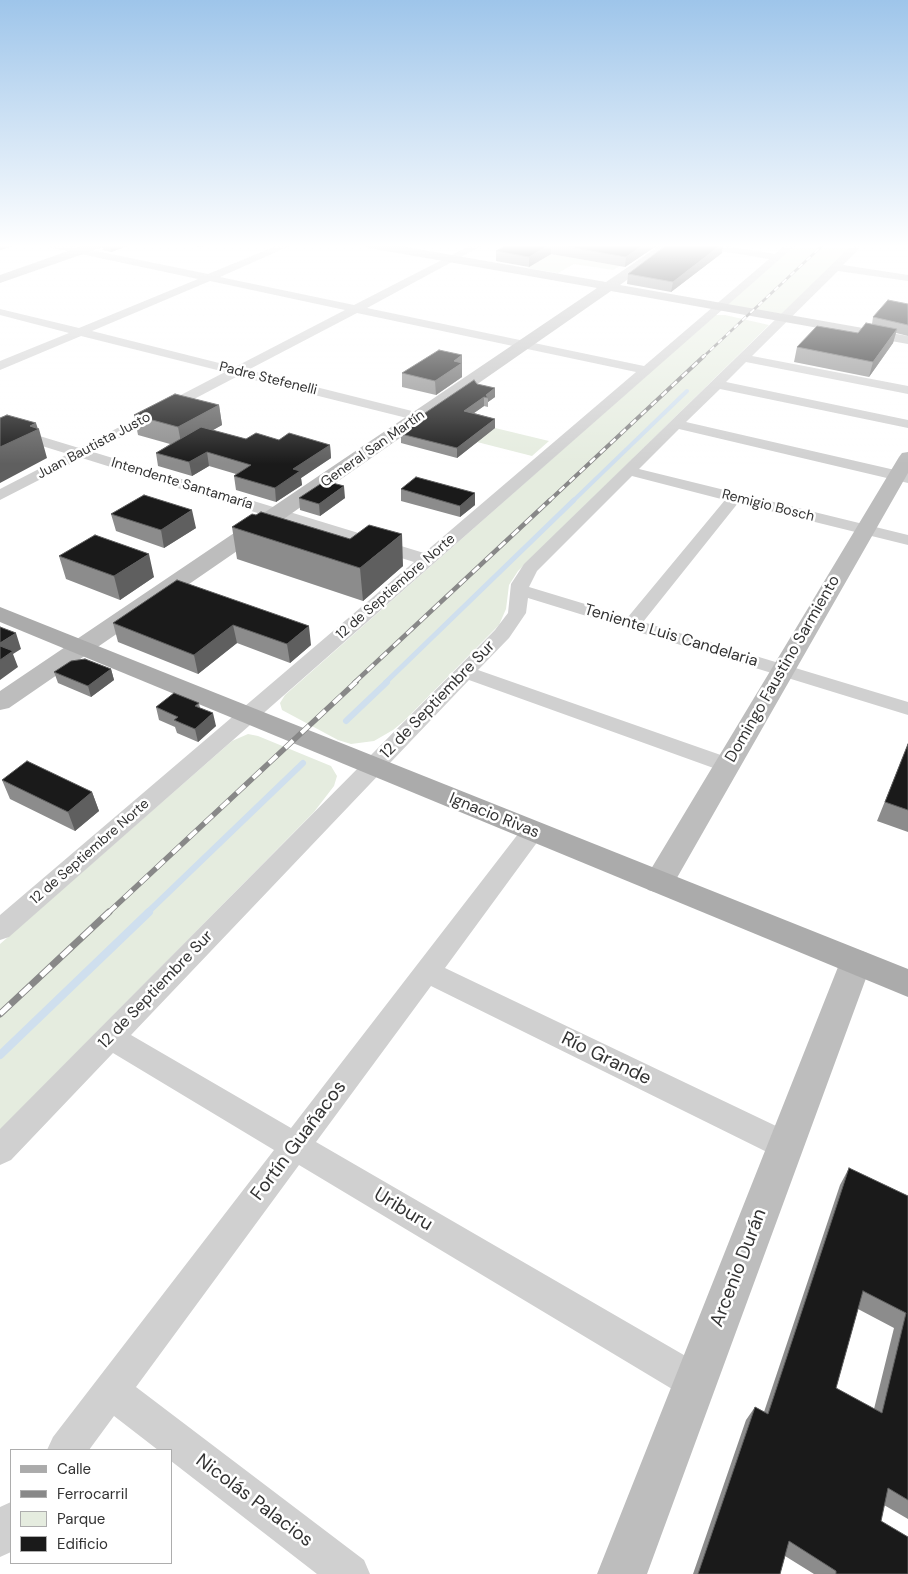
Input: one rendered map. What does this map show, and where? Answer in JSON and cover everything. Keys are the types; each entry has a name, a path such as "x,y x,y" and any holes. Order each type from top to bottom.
{"main road":[{"name":"General San Martín","path":"0,702 563,317"},
{"path":"758,317 908,340"},
{"path":"780,321 908,347"},
{"name":"Domingo Faustino Sarmiento","path":"658,882 865,530 904,470"},
{"name":"Ignacio Rivas","path":"0,614 908,983"},
{"name":"Arcenio Durán","path":"622,1574 856,962"}],"street":[{"name":"Padre Stefenelli","path":"22,317 419,417"},
{"path":"0,366 114,317"},
{"name":"Juan Bautista Justo","path":"0,495 340,317"},
{"path":"395,317 646,370"},
{"name":"12 de Septiembre Norte","path":"0,930 707,317"},
{"name":"12 de Septiembre Sur","path":"0,1150 465,672 513,620 520,607 522,578 530,568 784,317"},
{"path":"743,358 908,390"},
{"path":"716,384 908,424"},
{"path":"675,424 904,470"},
{"name":"Intendente Santamaría","path":"0,428 278,514"},
{"name":"Remigio Bosch","path":"628,471 908,540"},
{"path":"632,624 735,497"},
{"path":"278,514 427,560"},
{"name":"Teniente Luis Candelaria","path":"520,590 908,709"},
{"path":"465,672 728,765"},
{"name":"Fortín Guañacos","path":"67,1449 533,831"},
{"name":"Río Grande","path":"427,972 786,1146"},
{"name":"Uriburu","path":"110,1037 695,1382"},
{"name":"Nicolás Palacios","path":"111,1391 350,1574"},
{"path":"0,1537 10,1523"}],"green space":[{"path":"712,317 736,317 769,325 518,571 509,585 506,609 499,625 393,730 374,741 351,744 338,740 282,710 280,703 285,695"},
{"path":"495,428 549,441 532,456 477,442"},
{"path":"248,734 258,736 331,766 337,776 334,786 314,812 0,1130 0,944 232,741"}],"building":[{"path":"875,317 908,317 908,325"},
{"path":"866,323 897,329 873,362 797,347 817,326 858,333"},
{"path":"439,350 462,355 454,361 462,363 435,381 402,373"},
{"path":"474,380 477,384 495,388 486,395 488,398 484,397 464,411 495,419 457,448 401,434 426,416 422,415"},
{"path":"175,394 219,405 178,427 134,415"},
{"path":"7,415 36,423 30,426 39,429 0,447 0,418"},
{"path":"201,427 246,439 256,433 279,440 289,433 330,445 293,469 300,471 275,488 234,476 251,465 207,452 189,462 156,453"},
{"path":"416,477 475,493 460,506 401,489"},
{"path":"325,481 344,486 319,504 299,498"},
{"path":"144,495 192,510 161,530 111,514"},
{"path":"261,512 350,539 369,525 402,534 360,568 232,527 252,514 256,515"},
{"path":"95,535 149,554 114,576 59,556"},
{"path":"177,580 309,626 287,644 233,625 194,655 113,623"},
{"path":"0,627 16,633 0,643"},
{"path":"0,646 13,651 0,660"},
{"path":"85,659 111,669 88,686 54,672 71,661"},
{"path":"174,693 199,703 195,706 213,713 195,729 174,720 178,717 156,707"},
{"path":"908,744 908,810 885,802"},
{"path":"27,761 92,792 68,812 2,780"},
{"path":"849,1168 908,1196 908,1500 888,1488 881,1521 908,1537 908,1574 836,1574 836,1571 789,1541 780,1574 698,1574 755,1407 768,1414","holes":["863,1291 906,1313 882,1413 836,1388"]}],"waterway":[{"path":"573,501 687,391"},
{"path":"385,683 574,500"},
{"path":"346,721 387,682"},
{"path":"147,913 303,763"},
{"path":"0,1055 149,912"}],"railway":[{"path":"702,358 745,317"},
{"path":"549,501 704,356"},
{"path":"354,683 550,500"},
{"path":"108,913 356,682"},
{"path":"0,1014 109,912"}]}
